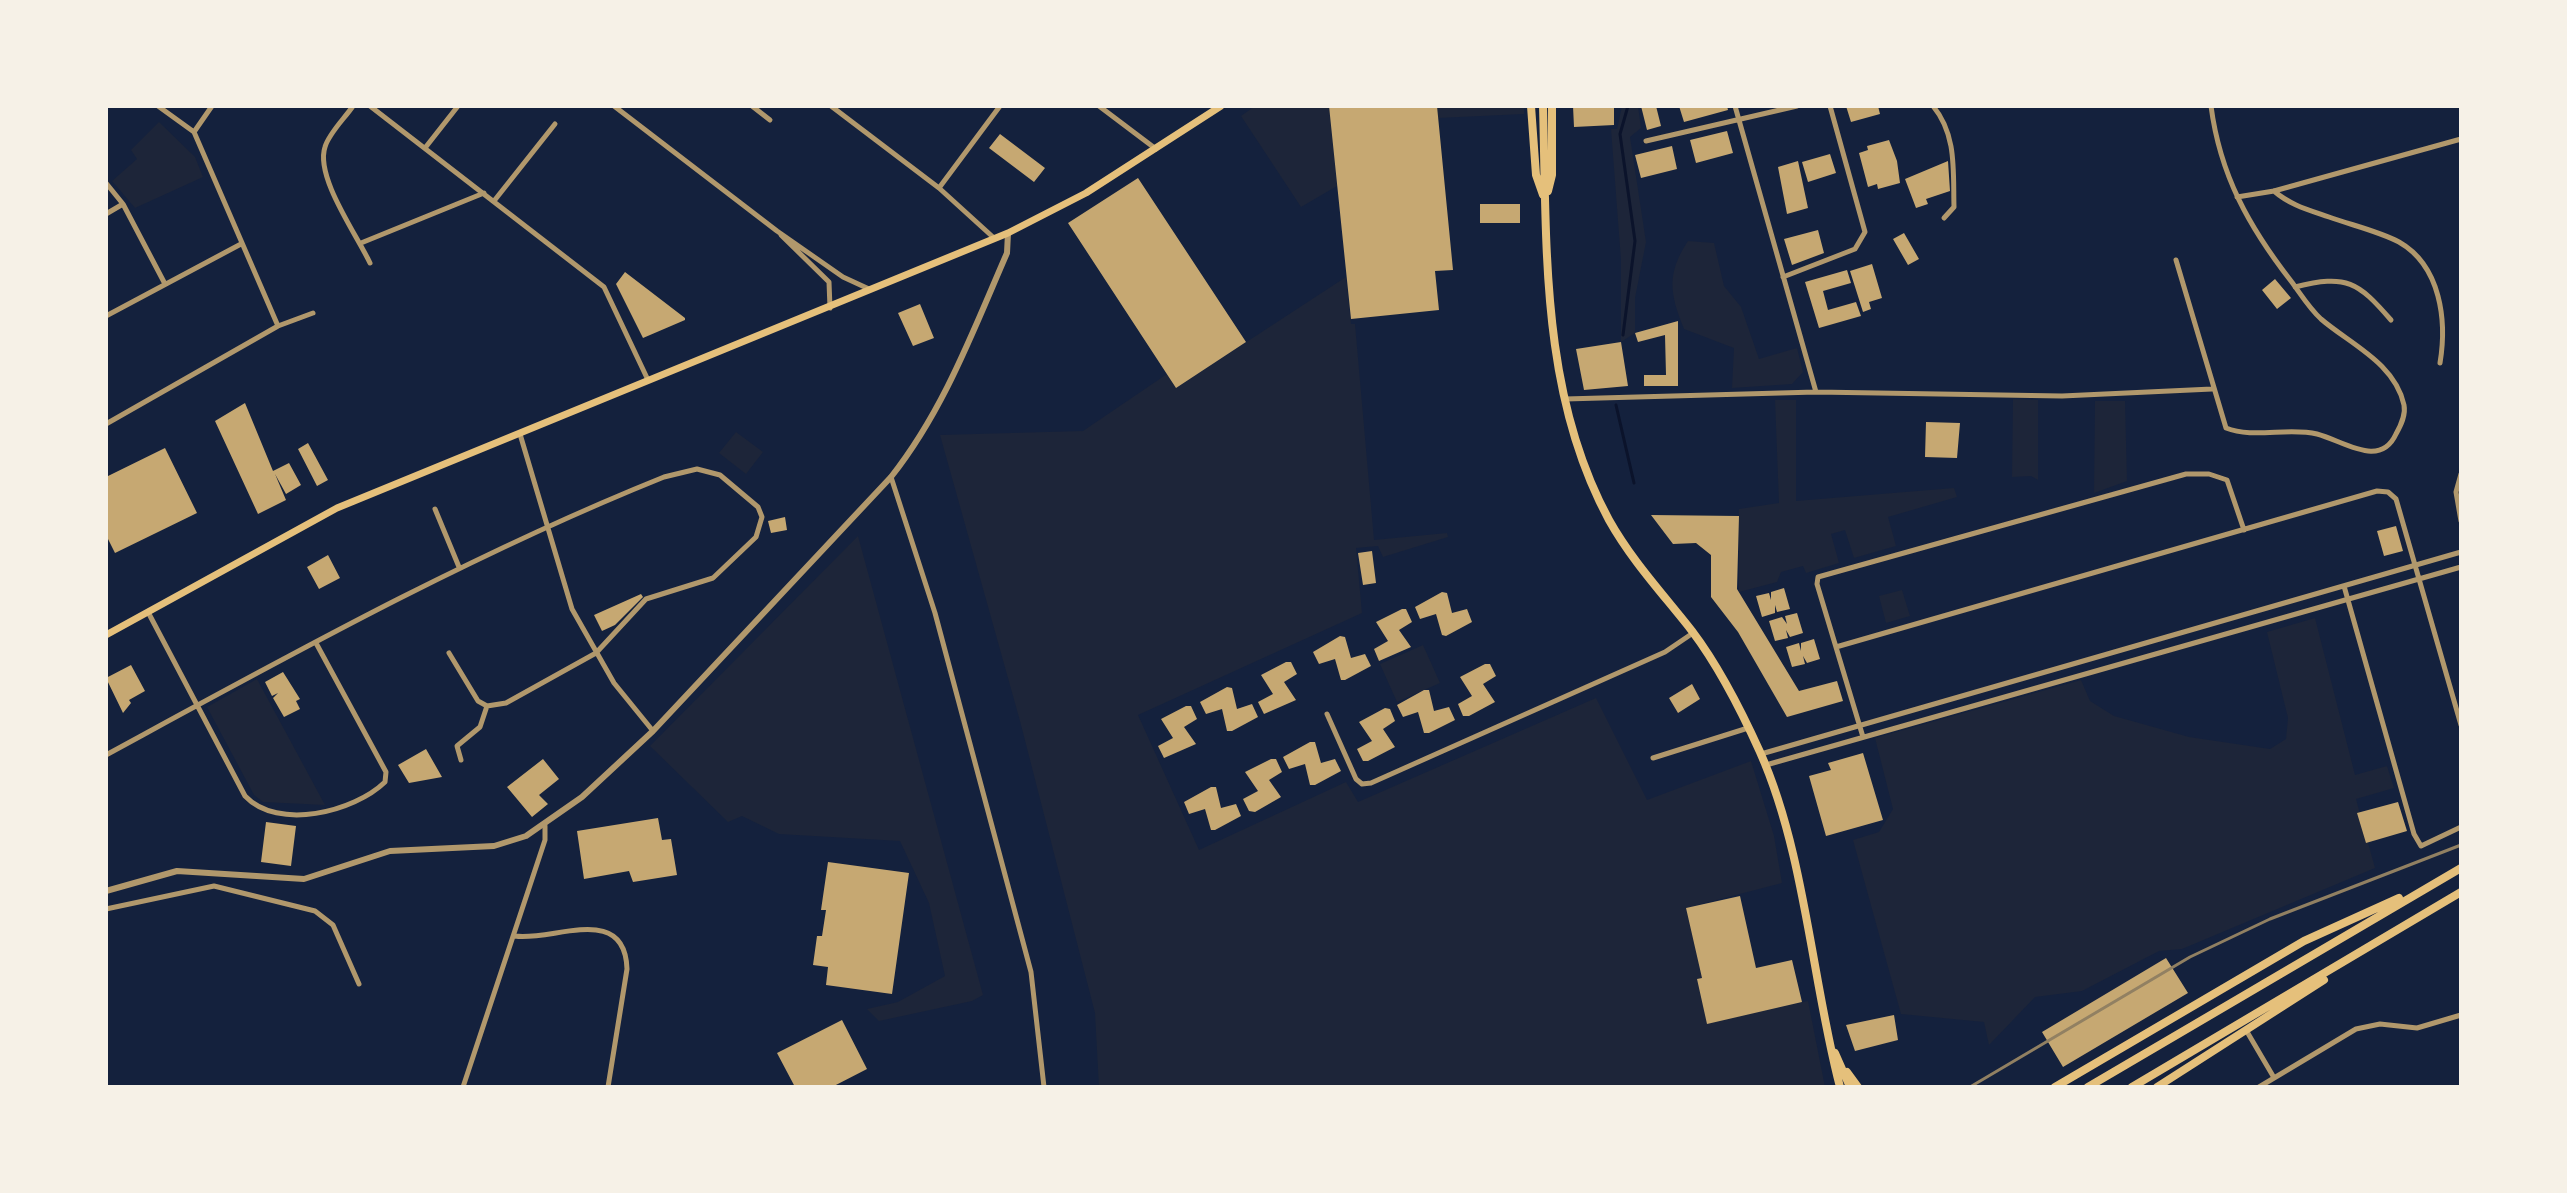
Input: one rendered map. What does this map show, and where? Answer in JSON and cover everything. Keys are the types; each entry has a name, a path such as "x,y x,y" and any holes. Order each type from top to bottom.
{"main road":[{"path":"106,635 337,508 1008,233 1086,193 1221,106"},
{"path":"1531,106 1536,175 1545,204"},
{"path":"1543,106 1549,294 1563,399 1585,466 1609,518 1639,568 1693,633 1734,697 1761,754 1795,874 1834,1053 1850,1087"},
{"path":"1545,204 1552,175 1552,106"},
{"path":"2088,1087 2461,868"},
{"path":"2055,1087 2304,941 2429,885"},
{"path":"2132,1087 2461,892"},
{"path":"2157,1087 2404,926"},
{"path":"1838,1065 1838,1087"},
{"path":"1838,1065 1858,1087"}],"street":[{"path":"158,106 194,132 278,326"},
{"path":"194,132 212,106"},
{"path":"353,106 326,144 324,164 329,183 370,263"},
{"path":"370,106 604,287 648,380"},
{"path":"425,148 458,106"},
{"path":"614,106 777,231 843,277 872,290"},
{"path":"752,106 770,120"},
{"path":"831,106 939,188 994,238"},
{"path":"939,188 1000,106"},
{"path":"1099,106 1156,149"},
{"path":"1735,106 1816,392"},
{"path":"1646,141 1797,106"},
{"path":"1783,277 1855,249 1865,232 1830,106"},
{"path":"1933,106 1945,122 1952,154 1954,207 1944,218"},
{"path":"2176,260 2222,424 2231,431 2316,434 2365,450 2380,453 2387,449 2404,413 2391,380 2369,353 2320,318 2256,236 2216,144 2211,106"},
{"path":"494,201 555,124"},
{"path":"2237,197 2274,191 2461,139"},
{"path":"106,183 123,204 165,284"},
{"path":"2274,191 2300,207 2399,243 2421,262 2436,288 2442,310 2440,363"},
{"path":"361,243 484,193"},
{"path":"106,214 123,204"},
{"path":"777,231 829,282 830,308"},
{"path":"106,891 177,871 304,879 390,851 509,843 545,826 600,781 653,731 891,477 917,444 944,397 1007,253 1008,233"},
{"path":"106,316 241,244"},
{"path":"2295,287 2327,279 2346,282 2363,288 2391,320"},
{"path":"106,424 278,326 313,313"},
{"path":"1563,399 1816,392 2062,396 2212,389"},
{"path":"520,434 564,588 614,683 653,731"},
{"path":"106,755 459,567 547,524 664,477 697,469 720,475 758,507 762,517 756,537 713,578 646,599 596,653 506,703 487,706"},
{"path":"1863,737 1817,584 1818,577 2186,474 2209,474 2227,480 2244,530"},
{"path":"2461,474 2456,501 2461,521"},
{"path":"891,477 935,613 1031,972 1044,1087"},
{"path":"1836,647 2377,491 2388,492 2396,499 2461,725"},
{"path":"435,509 459,567"},
{"path":"1761,754 2461,552"},
{"path":"1765,766 2461,567"},
{"path":"2344,586 2414,834 2421,846 2461,827"},
{"path":"148,612 245,796 253,804 294,814 320,814 343,807 385,782 386,772 316,643"},
{"path":"1327,714 1356,779 1362,784 1371,783 1665,652 1693,633"},
{"path":"449,653 471,692 487,706"},
{"path":"461,760 457,746 480,727 487,706"},
{"path":"1653,758 1748,728"},
{"path":"463,1087 515,936 545,840 545,826"},
{"path":"106,909 214,886 315,911 333,925 359,984"},
{"path":"515,936 538,938 583,928 608,934 619,943 627,956 627,969 608,1087"},
{"path":"2259,1087 2273,1076 2368,1025 2406,1029 2461,1015"},
{"path":"2246,1029 2273,1076"}],"shaded area":[{"path":"1255,106 1329,106 1337,186 1301,207 1241,116"},
{"path":"1437,106 1524,106 1524,114 1438,118"},
{"path":"1622,106 1638,106 1641,128 1630,137 1646,242 1635,298 1635,333 1621,342 1621,260 1611,129 1617,129"},
{"path":"159,122 195,157 203,177 135,208 112,181 137,159 131,150"},
{"path":"1688,241 1714,243 1724,286 1741,307 1759,359 1797,348 1803,372 1792,384 1732,388 1734,348 1684,329 1672,284 1676,264"},
{"path":"1346,277 1351,324 1355,324 1374,540 1447,533 1448,537 1383,557 1378,546 1356,548 1362,613 1138,715 1199,850 1346,782 1358,802 1596,698 1647,800 1751,761 1774,836 1782,883 1686,908 1702,978 1697,980 1707,1023 1808,1001 1825,1087 1099,1087 1095,1013 1020,721 940,435 1083,431 1167,374 1176,388"},
{"path":"2013,399 2038,400 2038,480 2031,476 2012,477"},
{"path":"1775,400 1796,400 1796,501 1954,488 1957,497 1888,517 1896,546 1854,558 1845,530 1831,534 1839,563 1806,573 1803,566 1781,572 1777,582 1739,592 1739,509 1779,503"},
{"path":"2095,401 2125,401 2127,481 2094,493"},
{"path":"736,432 763,452 746,474 719,453"},
{"path":"858,536 983,995 972,1001 879,1021 867,1009 898,1002 945,976 929,903 900,841 779,834 742,816 728,822 650,746"},
{"path":"1902,590 1910,616 1886,623 1879,596"},
{"path":"2315,618 2355,775 2387,766 2394,788 2356,799 2375,868 2182,949 2159,951 2082,991 2035,997 1989,1045 1984,1022 1901,1014 1853,840 1879,832 1893,809 1875,738 2081,680 2090,701 2114,716 2189,737 2270,749 2286,739 2288,718 2267,632"},
{"path":"1423,645 1440,683 1397,702 1380,664"},
{"path":"257,679 325,805 263,802 254,795 207,707"}],"building":[{"path":"1329,106 1437,106 1453,270 1435,271 1439,310 1351,319"},
{"path":"1573,106 1614,106 1614,125 1574,127"},
{"path":"1641,106 1656,106 1661,126 1647,130"},
{"path":"1679,106 1727,106 1728,110 1684,122"},
{"path":"1846,106 1878,106 1880,114 1851,122"},
{"path":"1727,131 1733,153 1696,163 1690,140"},
{"path":"1000,134 1045,168 1034,182 989,148"},
{"path":"1889,140 1897,161 1900,183 1878,189 1877,184 1868,187 1859,153 1868,150 1867,146"},
{"path":"1672,146 1677,169 1641,178 1635,155"},
{"path":"1830,154 1836,173 1808,182 1802,162"},
{"path":"1798,161 1808,208 1787,214 1778,167"},
{"path":"1948,161 1950,191 1926,199 1928,204 1916,208 1905,179"},
{"path":"1138,178 1246,342 1176,388 1068,223"},
{"path":"1480,204 1520,204 1520,223 1480,223"},
{"path":"1818,230 1824,253 1792,265 1784,239"},
{"path":"1904,233 1919,259 1908,265 1893,239"},
{"path":"1872,264 1882,298 1869,302 1871,309 1863,312 1850,271"},
{"path":"1847,270 1851,283 1823,291 1828,310 1856,302 1861,316 1819,328 1805,282"},
{"path":"625,272 685,320 643,338 616,284"},
{"path":"2275,279 2291,298 2277,309 2262,290"},
{"path":"920,304 934,338 913,346 898,313"},
{"path":"1678,321 1678,386 1644,386 1644,375 1666,375 1665,335 1638,342 1635,333"},
{"path":"1621,342 1628,386 1584,390 1576,349"},
{"path":"245,403 273,471 289,463 301,485 286,494 275,474 286,500 258,514 215,421"},
{"path":"1926,422 1960,423 1957,458 1925,457"},
{"path":"308,443 328,480 317,486 298,449"},
{"path":"165,448 197,513 115,553 106,535 106,477"},
{"path":"1651,515 1739,516 1737,589 1799,691 1837,681 1843,701 1787,717 1738,632 1711,597 1711,555 1696,543 1673,544"},
{"path":"785,517 787,530 771,533 768,521"},
{"path":"2396,526 2403,551 2384,556 2377,531"},
{"path":"1372,551 1376,583 1363,585 1358,553"},
{"path":"328,555 340,578 319,589 307,567"},
{"path":"1784,588 1790,609 1777,612 1775,605 1775,613 1762,617 1756,596 1769,593 1771,600 1771,592"},
{"path":"1442,592 1447,593 1452,613 1467,609 1472,622 1446,636 1442,635 1436,614 1420,619 1415,607"},
{"path":"641,594 643,597 615,625 602,631 594,615"},
{"path":"1406,609 1412,622 1399,630 1411,647 1379,661 1374,649 1388,641 1376,622"},
{"path":"1797,613 1803,633 1790,637 1786,630 1788,638 1775,641 1769,621 1782,617 1787,624 1785,616"},
{"path":"1340,636 1345,637 1351,658 1365,654 1371,666 1345,680 1341,680 1335,659 1319,664 1313,652"},
{"path":"1814,639 1820,659 1807,663 1803,656 1805,664 1792,667 1786,647 1799,643 1801,651 1801,643"},
{"path":"1291,662 1297,674 1284,682 1296,700 1264,714 1258,702 1273,694 1261,675"},
{"path":"1490,664 1496,676 1483,684 1495,702 1469,716 1463,716 1458,704 1472,696 1460,677"},
{"path":"131,665 145,691 129,700 131,703 123,713 106,678"},
{"path":"283,672 300,699 296,701 300,709 284,717 273,698 278,693 272,696 265,682"},
{"path":"1692,684 1700,699 1678,713 1669,698"},
{"path":"1227,687 1232,688 1237,709 1252,704 1258,717 1232,731 1227,731 1222,709 1206,714 1200,702"},
{"path":"1429,690 1434,711 1449,707 1455,720 1429,733 1424,733 1418,712 1403,717 1397,705"},
{"path":"1191,706 1197,719 1184,727 1196,744 1164,758 1158,746 1173,738 1161,719"},
{"path":"1385,708 1390,709 1395,721 1383,729 1395,747 1363,761 1357,749 1372,741 1359,722"},
{"path":"1315,742 1321,763 1335,759 1341,771 1315,785 1310,785 1305,764 1289,769 1283,757"},
{"path":"426,749 442,777 409,783 398,765"},
{"path":"1863,753 1883,820 1826,836 1809,776 1831,770 1828,763"},
{"path":"543,759 559,779 539,795 548,804 532,817 507,787"},
{"path":"1276,759 1282,772 1269,780 1281,797 1255,812 1249,811 1243,799 1258,791 1245,772"},
{"path":"1216,787 1221,808 1236,804 1241,816 1215,830 1211,830 1205,809 1189,814 1184,802"},
{"path":"2398,802 2407,831 2366,843 2357,813"},
{"path":"658,818 662,840 671,839 677,875 633,882 629,871 584,879 577,831"},
{"path":"266,822 296,826 291,866 261,862"},
{"path":"828,862 909,873 892,994 826,985 828,967 813,965 817,936 822,936 826,910 821,910"},
{"path":"1740,896 1756,968 1792,960 1802,1002 1707,1024 1697,979 1702,978 1686,908"},
{"path":"2166,958 2188,993 2063,1067 2042,1032"},
{"path":"1894,1015 1898,1040 1855,1051 1846,1025"},
{"path":"842,1020 867,1069 832,1087 795,1087 777,1053"}],"waterway":[{"path":"1623,335 1635,241 1620,134 1628,106"},
{"path":"1616,405 1634,483"}],"railway":[{"path":"1970,1087 2190,957 2270,919 2461,845"}]}
